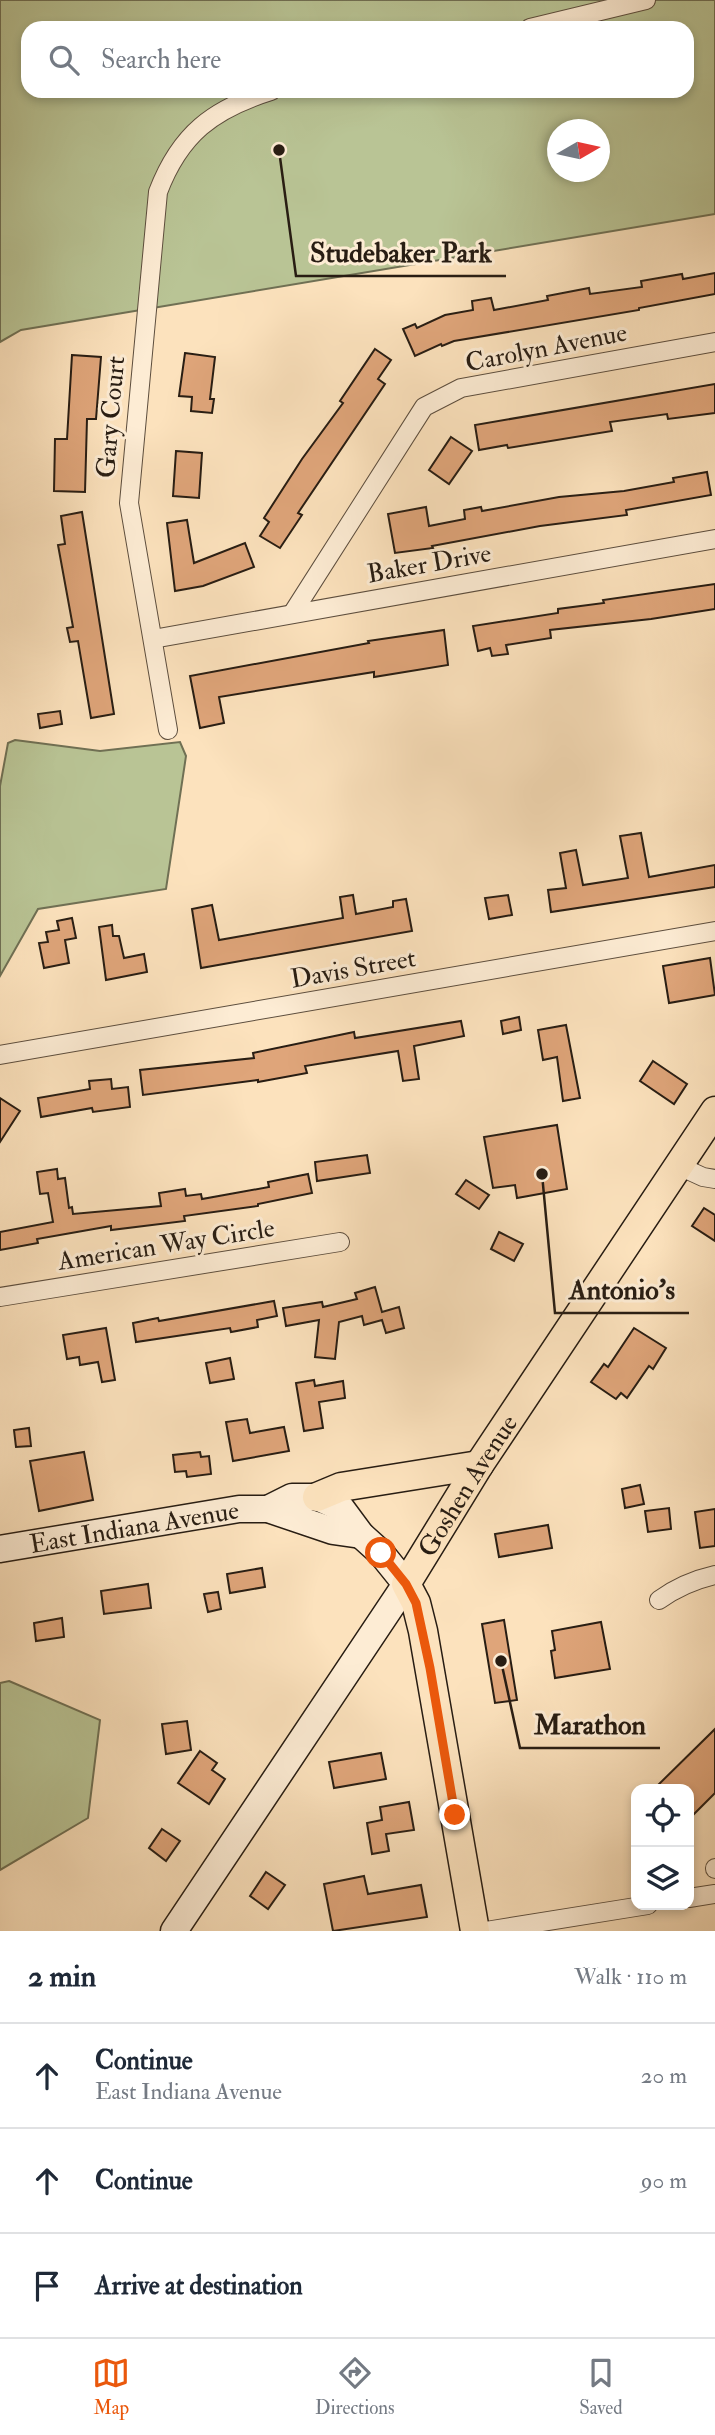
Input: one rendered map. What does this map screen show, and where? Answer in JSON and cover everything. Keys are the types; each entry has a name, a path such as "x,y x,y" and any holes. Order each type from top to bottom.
{"main road":[{"name":"Goshen Avenue","path":"406,1584 480,1465 715,1111"},
{"path":"317,1497 341,1487 480,1465"},
{"path":"406,1584 416,1603 423,1631 475,1931"}],"street":[{"path":"559,21 646,0"},
{"name":"Gary Court","path":"168,730 129,503 158,192 167,169 183,143 221,112 254,98"},
{"name":"Carolyn Avenue","path":"292,614 424,407 461,388 715,342"},
{"name":"Baker Drive","path":"153,639 715,539"},
{"name":"Davis Street","path":"0,1055 715,932"},
{"path":"679,1166 703,1177 715,1179"},
{"name":"American Way Circle","path":"0,1297 340,1242"},
{"name":"East Indiana Avenue","path":"268,1509 292,1497 317,1497"},
{"path":"317,1497 341,1508 361,1535 381,1553 406,1584"},
{"name":"East Indiana Avenue","path":"0,1549 239,1509 268,1509 333,1531 361,1535"},
{"path":"659,1600 693,1580 715,1575"},
{"name":"Goshen Avenue","path":"174,1931 406,1584"},
{"path":"694,1897 715,1894"},
{"path":"486,1931 631,1908"}],"green space":[{"path":"0,0 715,0 715,214 21,330 0,342"},
{"path":"15,740 100,751 180,742 186,756 166,889 38,909 0,976 0,786 8,743"},
{"path":"9,1681 100,1720 88,1818 0,1870 0,1683"}],"building":[{"path":"715,273 715,294 639,310 454,341 415,356 403,329 415,324 417,328 445,315 473,310 472,301 491,298 494,310 548,300 547,296 589,288 590,294 642,287 641,281 682,274 683,279"},
{"path":"375,349 391,360 378,379 385,384 298,513 302,515 280,548 260,536 269,522 264,518 343,403 340,401"},
{"path":"185,353 215,357 210,399 214,399 212,413 191,411 192,397 179,396"},
{"path":"72,355 101,357 96,419 87,419 85,492 54,491 55,439 67,439"},
{"path":"715,384 715,413 668,419 667,414 610,422 612,431 508,448 507,445 479,450 475,425"},
{"path":"451,437 472,451 449,484 429,470"},
{"path":"176,451 202,453 199,498 173,496"},
{"path":"707,472 711,495 626,510 627,515 540,526 395,553 388,514 426,507 429,526 465,519 464,510 481,507 482,511 559,497 624,491 674,482 673,478"},
{"path":"82,512 114,714 91,718 78,641 70,642 67,628 73,627 58,545 65,544 61,516"},
{"path":"187,520 194,563 245,543 254,567 203,586 175,591 167,523"},
{"path":"715,584 715,609 550,630 551,638 506,645 508,654 492,656 490,648 478,651 473,626 558,613 558,609 604,603 603,600"},
{"path":"444,630 448,665 374,677 374,672 219,697 224,723 200,728 190,676 369,643 368,641"},
{"path":"60,711 62,724 40,728 38,714"},
{"path":"641,833 649,877 715,865 715,887 551,912 548,890 566,888 560,853 576,850 583,885 628,878 620,836"},
{"path":"353,895 356,914 393,907 393,901 406,899 412,931 201,968 192,909 212,905 219,940 343,918 340,897"},
{"path":"508,895 512,915 489,919 485,898"},
{"path":"72,918 76,938 65,940 69,963 44,968 39,943 48,942 46,932 59,930 57,921"},
{"path":"112,925 113,936 119,936 124,958 144,954 147,972 106,980 99,927"},
{"path":"710,958 715,995 669,1003 663,966"},
{"path":"519,1017 521,1030 503,1034 501,1021"},
{"path":"461,1021 464,1036 414,1046 419,1079 403,1081 398,1051 305,1066 307,1073 258,1082 143,1095 140,1070 254,1058 253,1053 354,1032 355,1038"},
{"path":"566,1025 580,1098 563,1101 557,1057 543,1060 538,1030"},
{"path":"653,1061 687,1084 674,1104 640,1081"},
{"path":"111,1079 112,1089 128,1087 130,1107 93,1112 92,1108 41,1117 38,1098 90,1089 89,1081"},
{"path":"0,1098 20,1111 0,1142"},
{"path":"557,1125 567,1189 517,1198 515,1185 493,1188 484,1137"},
{"path":"367,1155 370,1173 317,1181 315,1162"},
{"path":"57,1169 58,1179 65,1178 69,1208 72,1207 73,1214 161,1206 159,1193 185,1189 186,1196 201,1194 202,1199 269,1187 268,1182 308,1174 312,1193 258,1206 184,1216 185,1221 111,1230 111,1226 37,1239 38,1243 0,1250 0,1232 53,1222 48,1193 40,1194 37,1172"},
{"path":"466,1180 489,1195 479,1209 456,1194"},
{"path":"704,1208 715,1215 715,1241 692,1226"},
{"path":"499,1232 523,1244 514,1261 491,1249"},
{"path":"375,1287 382,1312 399,1307 404,1328 386,1333 382,1320 364,1325 362,1316 339,1322 335,1359 315,1357 319,1320 286,1326 283,1308 322,1302 323,1307 357,1299 355,1293"},
{"path":"274,1301 277,1316 257,1320 258,1327 231,1332 230,1328 136,1342 133,1323"},
{"path":"106,1328 115,1380 102,1382 98,1362 80,1365 79,1357 67,1359 63,1335"},
{"path":"634,1328 666,1348 653,1369 649,1366 627,1398 621,1393 616,1399 591,1382 604,1364 608,1367"},
{"path":"230,1358 234,1379 210,1383 206,1363"},
{"path":"314,1380 315,1386 343,1381 345,1398 319,1402 323,1428 304,1431 296,1383"},
{"path":"247,1419 250,1433 284,1427 289,1451 233,1461 226,1422"},
{"path":"29,1428 31,1446 16,1447 14,1430"},
{"path":"84,1452 93,1500 39,1511 30,1461"},
{"path":"200,1452 201,1457 209,1456 211,1474 187,1477 186,1471 175,1472 173,1455"},
{"path":"640,1485 644,1504 625,1508 622,1489"},
{"path":"669,1508 671,1529 648,1532 645,1511"},
{"path":"715,1509 715,1546 700,1548 695,1512"},
{"path":"548,1525 552,1548 499,1557 495,1534"},
{"path":"262,1568 265,1587 230,1593 227,1574"},
{"path":"148,1584 151,1608 104,1614 101,1591"},
{"path":"218,1592 221,1609 208,1612 204,1594"},
{"path":"62,1618 64,1637 36,1641 34,1623"},
{"path":"504,1620 517,1700 495,1703 482,1624"},
{"path":"601,1622 610,1669 555,1678 551,1651 555,1650 552,1631"},
{"path":"187,1721 191,1750 166,1754 162,1724"},
{"path":"715,1729 715,1793 694,1814 694,1784 659,1784"},
{"path":"200,1751 217,1763 212,1770 225,1779 209,1804 178,1783"},
{"path":"381,1753 386,1779 334,1788 329,1762"},
{"path":"409,1802 414,1830 386,1834 389,1851 372,1854 367,1823 382,1820 380,1807"},
{"path":"162,1829 180,1841 166,1861 149,1848"},
{"path":"266,1872 285,1885 268,1909 250,1896"},
{"path":"364,1876 368,1894 421,1885 427,1917 333,1931 324,1884"}],"place":[{"name":"Studebaker Park","path":"279,150"},
{"name":"Antonio's","path":"542,1174"},
{"name":"Marathon","path":"501,1661"}],"route":[{"path":"381,1553 406,1584 416,1603 455,1815"}]}
